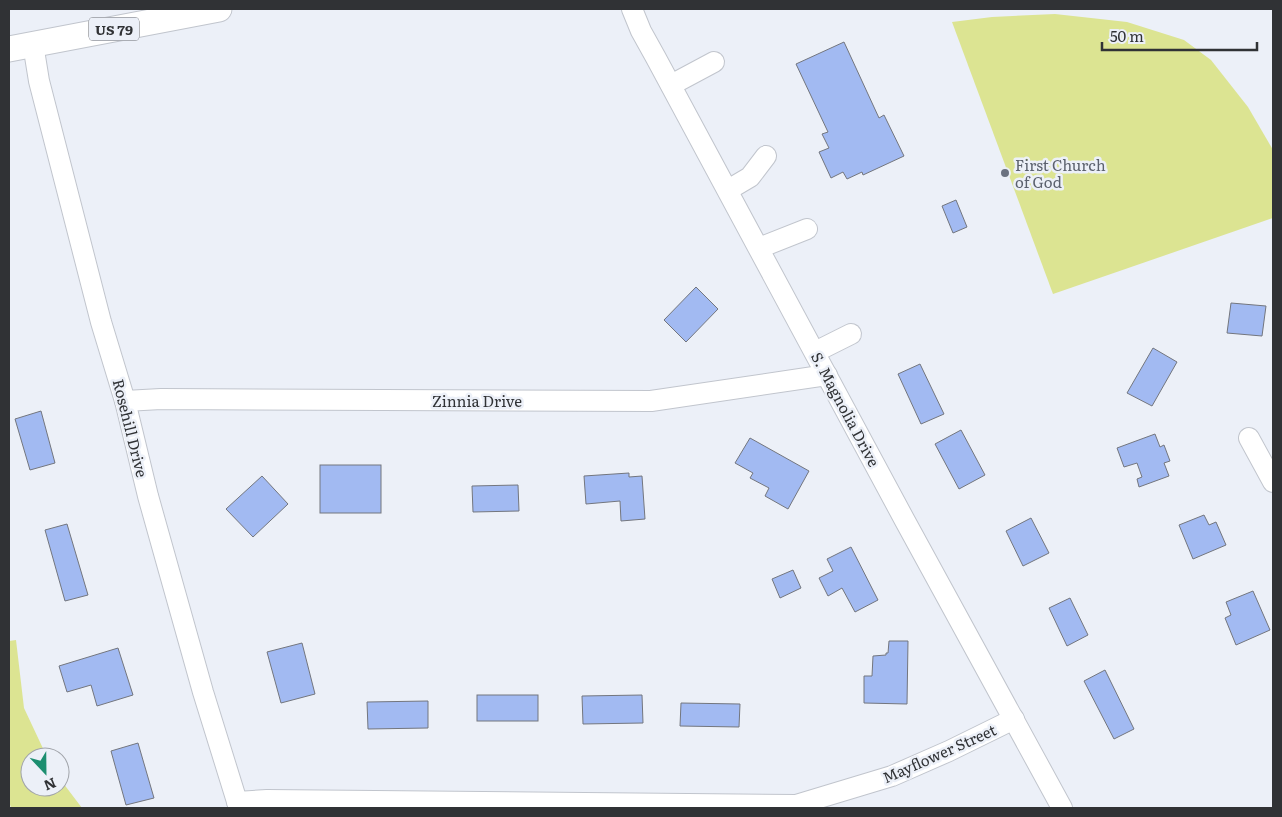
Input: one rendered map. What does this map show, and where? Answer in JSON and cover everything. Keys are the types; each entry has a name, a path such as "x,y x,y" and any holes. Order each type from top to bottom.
{"main road":[{"name":"US 79","path":"9,49 207,10"}],"street":[{"name":"S. Magnolia Drive","path":"632,9 641,30 904,519 1062,808"},
{"name":"Rosehill Drive","path":"33,44 40,81 151,506 203,692 238,805"},
{"path":"671,85 714,62"},
{"path":"728,190 750,177 766,156"},
{"path":"759,248 807,229"},
{"path":"815,352 851,334"},
{"name":"Zinnia Drive","path":"125,401 161,399 651,401 827,375"},
{"path":"1249,438 1273,482"},
{"name":"Mayflower Street","path":"238,805 267,800 796,805 892,776 949,751 1014,718"}],"green space":[{"path":"1055,14 1127,22 1184,40 1211,60 1248,107 1273,150 1273,218 1053,294 952,22 992,17"},
{"path":"16,640 24,708 42,747 20,747 20,797 70,797 70,792 82,808 11,808 9,801 9,641"}],"building":[{"path":"844,42 879,118 884,115 904,156 863,175 862,172 847,179 843,172 831,178 819,152 829,148 822,134 828,132 796,64"},
{"path":"956,200 967,227 953,233 942,206"},
{"path":"696,287 718,309 686,342 664,320"},
{"path":"1231,303 1266,306 1262,336 1227,333"},
{"path":"1153,348 1177,362 1152,406 1127,393"},
{"path":"920,364 944,414 921,424 898,374"},
{"path":"41,411 55,463 30,470 15,419"},
{"path":"961,430 985,475 959,489 935,444"},
{"path":"1155,434 1160,447 1164,445 1170,461 1164,463 1169,476 1139,487 1137,479 1142,477 1137,463 1124,467 1117,448"},
{"path":"750,438 809,471 788,509 765,496 769,488 750,478 753,473 735,463"},
{"path":"320,465 381,465 381,513 320,513"},
{"path":"629,473 629,477 642,476 645,519 621,521 620,501 586,504 584,476"},
{"path":"262,476 288,504 253,537 226,509"},
{"path":"518,485 519,511 473,512 472,486"},
{"path":"1204,515 1209,525 1216,522 1226,545 1193,559 1179,525"},
{"path":"1031,518 1049,553 1023,566 1006,531"},
{"path":"67,524 88,595 65,601 45,530"},
{"path":"851,547 878,600 855,612 842,588 828,596 819,578 833,571 827,559"},
{"path":"793,570 801,588 780,598 772,579"},
{"path":"1253,591 1270,630 1236,645 1225,618 1231,615 1226,602"},
{"path":"1070,598 1088,635 1067,646 1049,608"},
{"path":"889,641 908,641 907,704 864,703 864,676 872,676 873,656 886,655 888,653"},
{"path":"302,643 315,694 281,703 267,652"},
{"path":"118,648 133,695 97,706 91,685 67,692 59,666"},
{"path":"1105,670 1134,729 1114,739 1084,681"},
{"path":"477,695 538,695 538,721 477,721"},
{"path":"642,695 643,723 583,724 582,696"},
{"path":"428,701 428,728 368,729 367,702"},
{"path":"681,703 740,704 739,727 680,726"},
{"path":"138,743 154,798 126,805 111,751"}],"place":[{"name":"First Church of God","path":"1005,173"}]}
